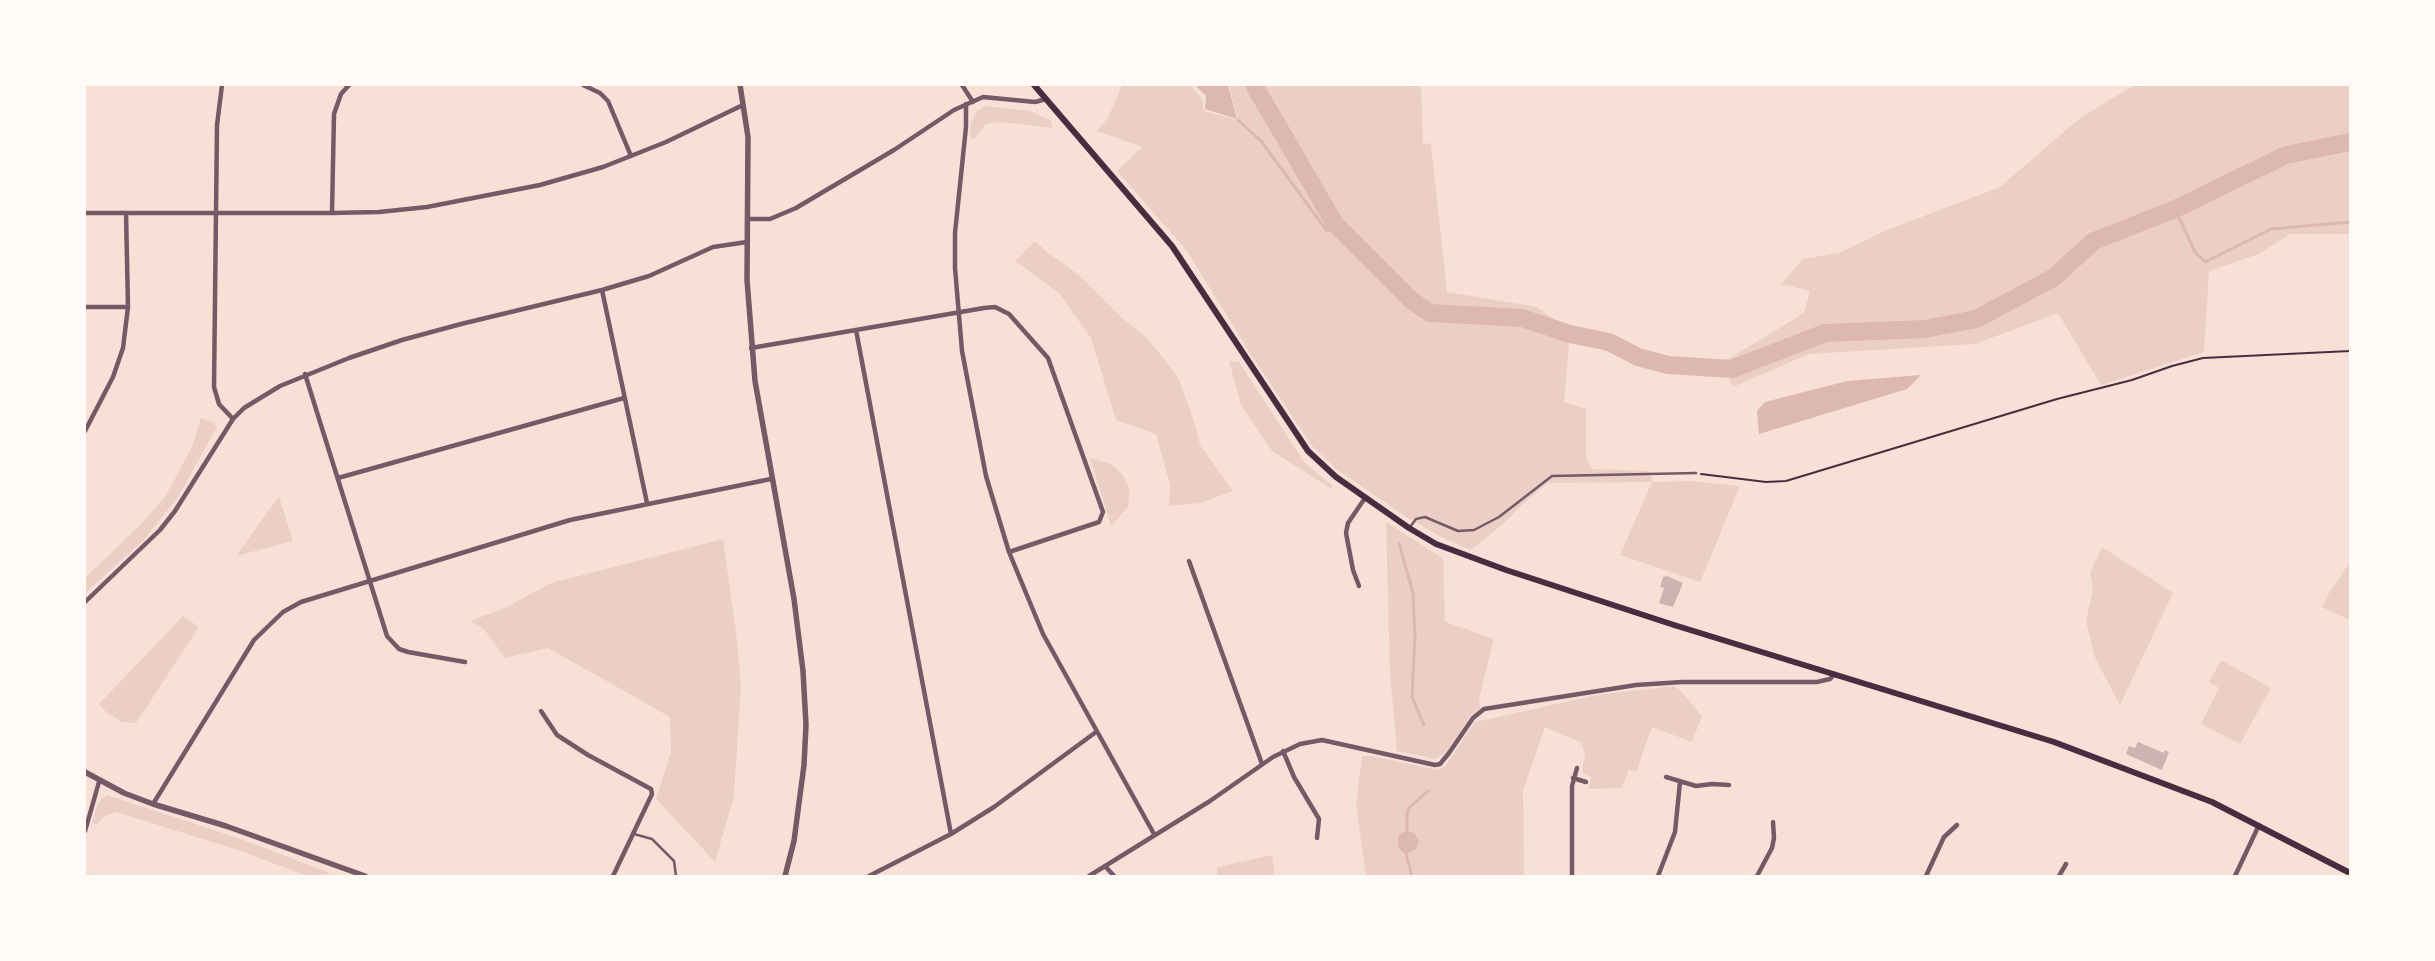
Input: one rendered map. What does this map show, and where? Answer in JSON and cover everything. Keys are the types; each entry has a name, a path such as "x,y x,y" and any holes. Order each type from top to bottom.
{"main road":[{"path":"1034,85 1172,246 1308,451 1336,477 1409,528 1436,544 1464,556 1674,625 2054,742 2212,802 2350,873"}],"street":[{"path":"222,85 217,125 214,396 218,404 233,419"},
{"path":"332,213 334,114 341,94 349,85"},
{"path":"583,85 600,92 608,100 631,156"},
{"path":"740,85 749,168 747,219 748,321 771,479 794,599 803,671 806,725 798,816 785,876"},
{"path":"962,85 973,102"},
{"path":"747,219 770,219 796,208 854,175 966,104 982,97 1035,102 1046,99"},
{"path":"966,104 966,127 955,233 958,313 962,351 978,441 1009,552 1043,634 1154,834"},
{"path":"85,213 379,212 484,198 540,185 631,156 743,105"},
{"path":"85,431 113,377 123,348 128,307 126,213"},
{"path":"85,602 160,530 175,512 233,419 259,398 306,374 358,355 461,324 602,290 649,276 713,247 747,242"},
{"path":"602,290 647,503"},
{"path":"85,307 128,307"},
{"path":"752,348 995,307 1002,309 1045,353 1052,367 1103,512 1099,522 1009,552"},
{"path":"856,330 951,834"},
{"path":"306,374 387,636 392,643 408,652 465,662"},
{"path":"338,478 624,398"},
{"path":"153,804 254,640 283,612 301,602 570,520 771,479"},
{"path":"1359,586 1353,570 1346,533 1348,523 1365,498"},
{"path":"1189,561 1262,764"},
{"path":"1089,876 1210,800 1262,764 1283,751 1300,744 1322,740 1435,765 1440,764 1473,718 1484,709 1636,685 1682,682 1817,682 1830,679 1835,674"},
{"path":"541,711 557,734 588,754 651,788 652,794 613,876"},
{"path":"870,876 951,834 1012,796 1096,732"},
{"path":"1283,751 1294,777 1319,819 1317,838"},
{"path":"1572,876 1573,778 1577,768"},
{"path":"85,772 100,782 153,804 226,826 350,873 365,876"},
{"path":"1666,777 1696,786 1712,784 1729,785"},
{"path":"1573,778 1586,782"},
{"path":"85,831 100,782"},
{"path":"1658,876 1675,832 1680,782"},
{"path":"1757,876 1772,848 1774,838 1773,822"},
{"path":"1926,876 1944,837 1958,825"},
{"path":"2235,876 2259,825"},
{"path":"2059,876 2066,864"},
{"path":"1105,866 1114,876"}],"lane":[{"path":"1409,528 1416,519 1425,517 1458,530 1474,530 1499,517 1552,476 1696,474"},
{"path":"632,834 644,835 652,839 674,861 676,876"}],"path":[{"path":"1696,474 1766,482 1786,480 1814,474 1866,456 2057,399 2132,380 2172,366 2203,358 2350,351"}],"shaded area":[{"path":"1122,85 1190,85 1202,99 1204,111 1238,120 1229,85 1421,85 1423,143 1431,144 1447,292 1537,307 1570,331 1564,402 1586,409 1586,457 1592,469 1649,471 1653,482 1690,481 1740,486 1700,582 1620,555 1652,482 1548,483 1471,550 1445,539 1408,518 1336,469 1313,447 1253,358 1187,251 1117,171 1142,147 1097,131 1108,118"},
{"path":"1195,85 1228,85 1237,119 1205,109 1206,96"},
{"path":"2134,85 2350,85 2350,234 2290,234 2259,254 2209,271 2204,352 2101,385 2058,313 1975,344 1809,354 1733,387 1722,363 1804,313 1810,291 1781,284 1803,259 1839,253 1887,230 2000,187 2080,118"},
{"path":"985,106 1030,111 1051,121 1052,128 1002,122 986,124 974,139 970,137 971,123 976,112"},
{"path":"1035,241 1079,275 1121,317 1148,339 1178,377 1195,424 1200,445 1233,491 1200,503 1169,506 1170,485 1156,434 1116,420 1091,338 1059,293 1015,261"},
{"path":"1229,361 1239,362 1304,462 1333,486 1330,488 1272,451 1241,405"},
{"path":"1921,375 1907,389 1759,434 1757,411 1765,402 1847,381"},
{"path":"201,418 213,422 217,427 178,497 143,541 85,593 85,578 143,522 165,497 192,447"},
{"path":"1090,458 1111,464 1123,475 1130,491 1128,507 1111,526"},
{"path":"279,496 293,541 236,556"},
{"path":"1386,522 1443,558 1445,622 1494,639 1479,698 1480,708 1471,715 1447,751 1436,759 1397,751 1390,674"},
{"path":"723,539 736,631 741,686 734,796 715,862 656,799 671,752 670,717 548,648 505,658 484,629 470,621 505,608 551,583"},
{"path":"2102,547 2173,593 2120,705 2095,658 2086,621 2093,589 2090,573"},
{"path":"2350,562 2350,620 2322,607"},
{"path":"183,616 199,627 136,723 122,722 107,713 99,704"},
{"path":"2221,660 2271,688 2240,744 2201,724 2219,688 2209,682"},
{"path":"1673,686 1679,689 1702,716 1692,742 1652,727 1636,772 1629,769 1622,788 1589,789 1591,777 1583,773 1585,757 1582,743 1545,727 1523,791 1524,876 1366,876 1356,805 1362,756 1372,756 1438,770 1446,765 1475,722 1597,695"},
{"path":"107,795 235,837 329,874 307,876 241,851 116,812 105,816 96,825 92,822 97,807 102,798"},
{"path":"1407,830 1415,834 1419,841 1416,849 1406,854 1398,848 1399,835"},
{"path":"1272,855 1275,876 1217,876 1217,867"}],"building":[{"path":"1667,576 1683,583 1673,607 1659,603 1664,588 1660,587 1663,577"},
{"path":"2138,742 2164,753 2165,750 2169,752 2162,770 2126,754 2129,746 2135,748"}],"waterway":[{"path":"1254,85 1335,224 1411,300 1430,313 1522,318 1570,334 1609,342 1638,357 1668,365 1732,369 1825,333 1925,329 1976,319 2053,278 2094,241 2175,209 2286,155 2350,142"},
{"path":"1238,120 1261,141 1327,231 1335,224"},
{"path":"2175,209 2195,252 2205,262 2271,229 2350,222"},
{"path":"1399,543 1413,593 1415,637 1412,697 1424,725"},
{"path":"1407,830 1407,813 1410,807 1428,791"},
{"path":"1406,854 1412,876"}]}
